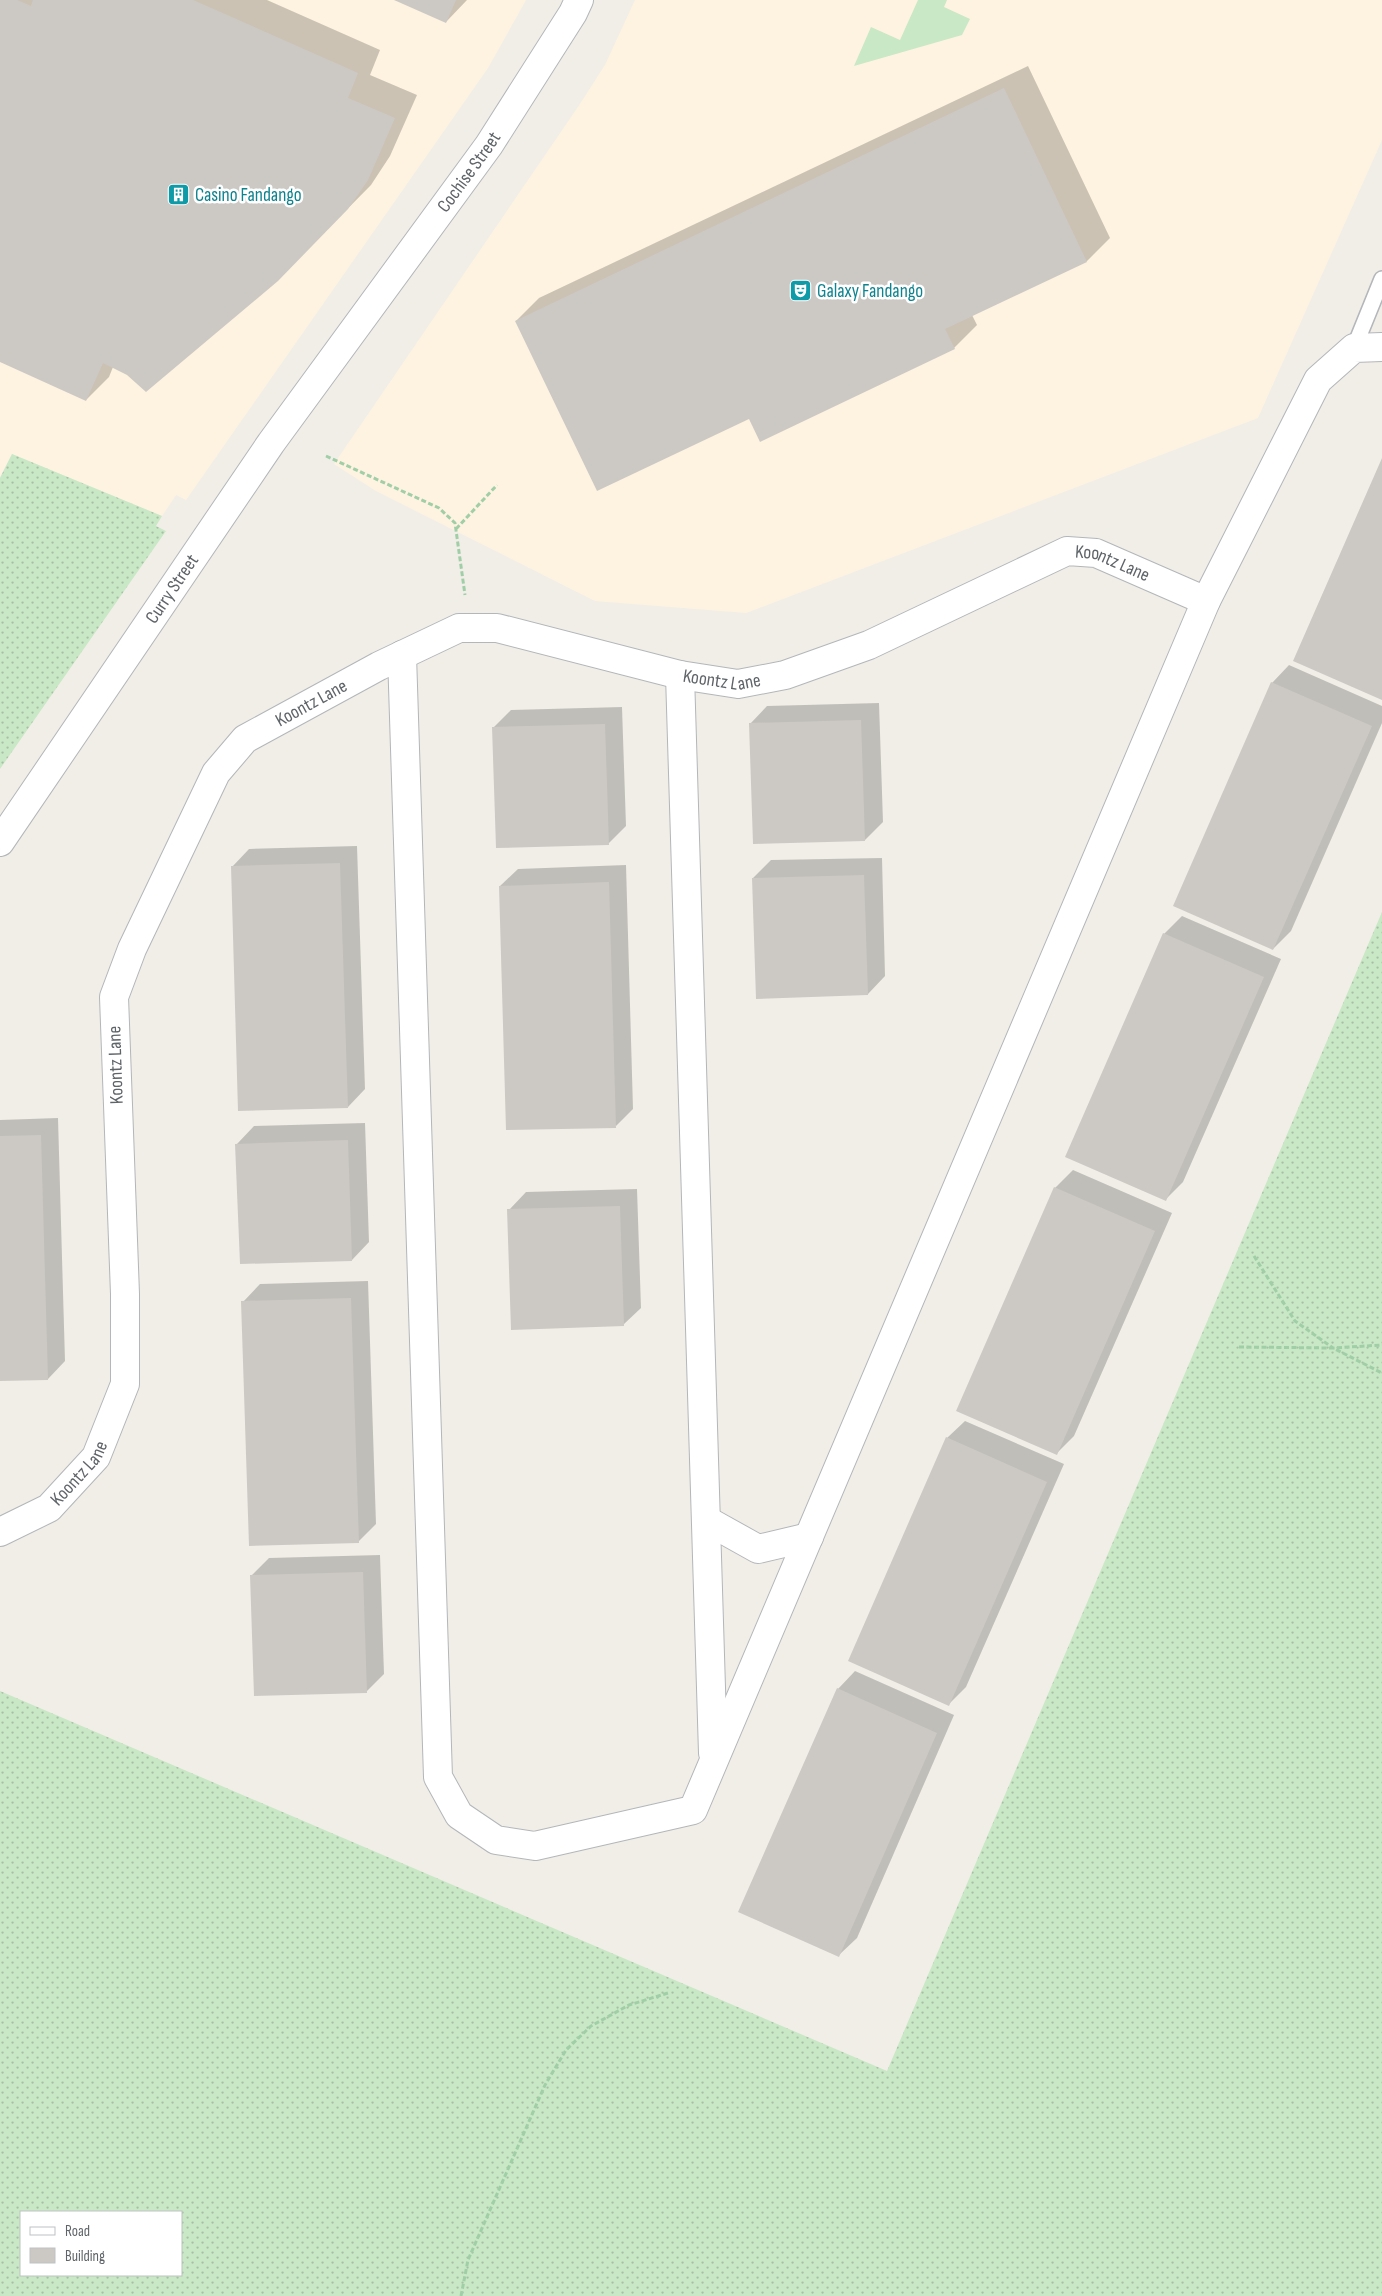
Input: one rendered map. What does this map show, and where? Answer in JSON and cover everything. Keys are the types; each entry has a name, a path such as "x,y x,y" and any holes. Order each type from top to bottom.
{"street":[{"name":"Cochise Street","path":"348,338 489,145 574,13 579,0"},
{"name":"Curry Street","path":"0,842 271,443 348,338"},
{"path":"402,655 438,1777 459,1815 496,1840 535,1846 693,1810 1206,601 1318,380 1354,348 1382,347"},
{"name":"Koontz Lane","path":"0,1532 49,1508 96,1457 125,1384 125,1294 114,997 132,949 216,774 245,739 402,655 459,628 497,628 680,675 738,684 785,675 870,645 1067,551 1096,552 1206,601"},
{"path":"680,675 713,1762"},
{"path":"706,1520 758,1549 809,1537"}],"lane":[{"path":"1354,348 1382,279"}],"path":[{"path":"326,456 439,508 450,518 456,529 466,604"},
{"path":"456,529 498,485"},
{"path":"1254,1256 1295,1321 1333,1348 1382,1373"},
{"path":"1239,1346 1333,1348 1382,1345"},
{"path":"461,2296 468,2260 545,2085 566,2050 591,2026 629,2005 668,1993"}],"shaded area":[{"name":"Casino Fandango","path":"0,0 526,0 488,68 186,500 176,495 162,516 12,454 0,477"},
{"path":"635,0 1382,0 1382,140 1258,418 746,613 595,601 376,491 334,464 580,104 605,65"}],"green space":[{"path":"918,0 947,0 944,7 970,19 962,35 854,66 871,27 900,40"},
{"path":"12,454 162,516 156,526 166,531 0,769 0,478"},
{"path":"1382,912 1382,2296 0,2296 0,1691 887,2071"}],"building":[{"name":"Casino Fandango","path":"0,0 17,0 31,6 33,0 193,0 358,73 348,98 395,118 368,180 348,209 278,281 146,392 127,375 103,363 86,401 0,362"},
{"path":"394,0 456,0 446,23"},
{"name":"Galaxy Fandango","path":"1004,88 1087,262 945,329 955,349 760,442 749,419 597,491 515,321"},
{"path":"1382,458 1382,700 1293,661"},
{"path":"1271,682 1372,726 1273,950 1173,906"},
{"path":"861,720 865,841 753,844 749,723"},
{"path":"605,724 609,845 496,848 492,727"},
{"path":"340,863 348,1108 238,1111 231,866"},
{"path":"864,875 868,995 756,999 752,878"},
{"path":"609,882 616,1128 506,1130 499,886"},
{"path":"1163,933 1264,977 1166,1201 1065,1157"},
{"path":"41,1135 48,1380 0,1381 0,1136"},
{"path":"348,1140 352,1261 240,1264 235,1144"},
{"path":"1054,1187 1155,1231 1057,1455 956,1411"},
{"path":"620,1206 624,1326 511,1330 507,1209"},
{"path":"351,1298 359,1543 249,1546 241,1301"},
{"path":"946,1437 1047,1482 949,1706 848,1661"},
{"path":"363,1572 367,1693 254,1696 250,1575"},
{"path":"837,1688 937,1733 839,1957 738,1912"}],"place":[{"name":"Casino Fandango","path":"179,195"},
{"name":"Galaxy Fandango","path":"801,291"}]}
